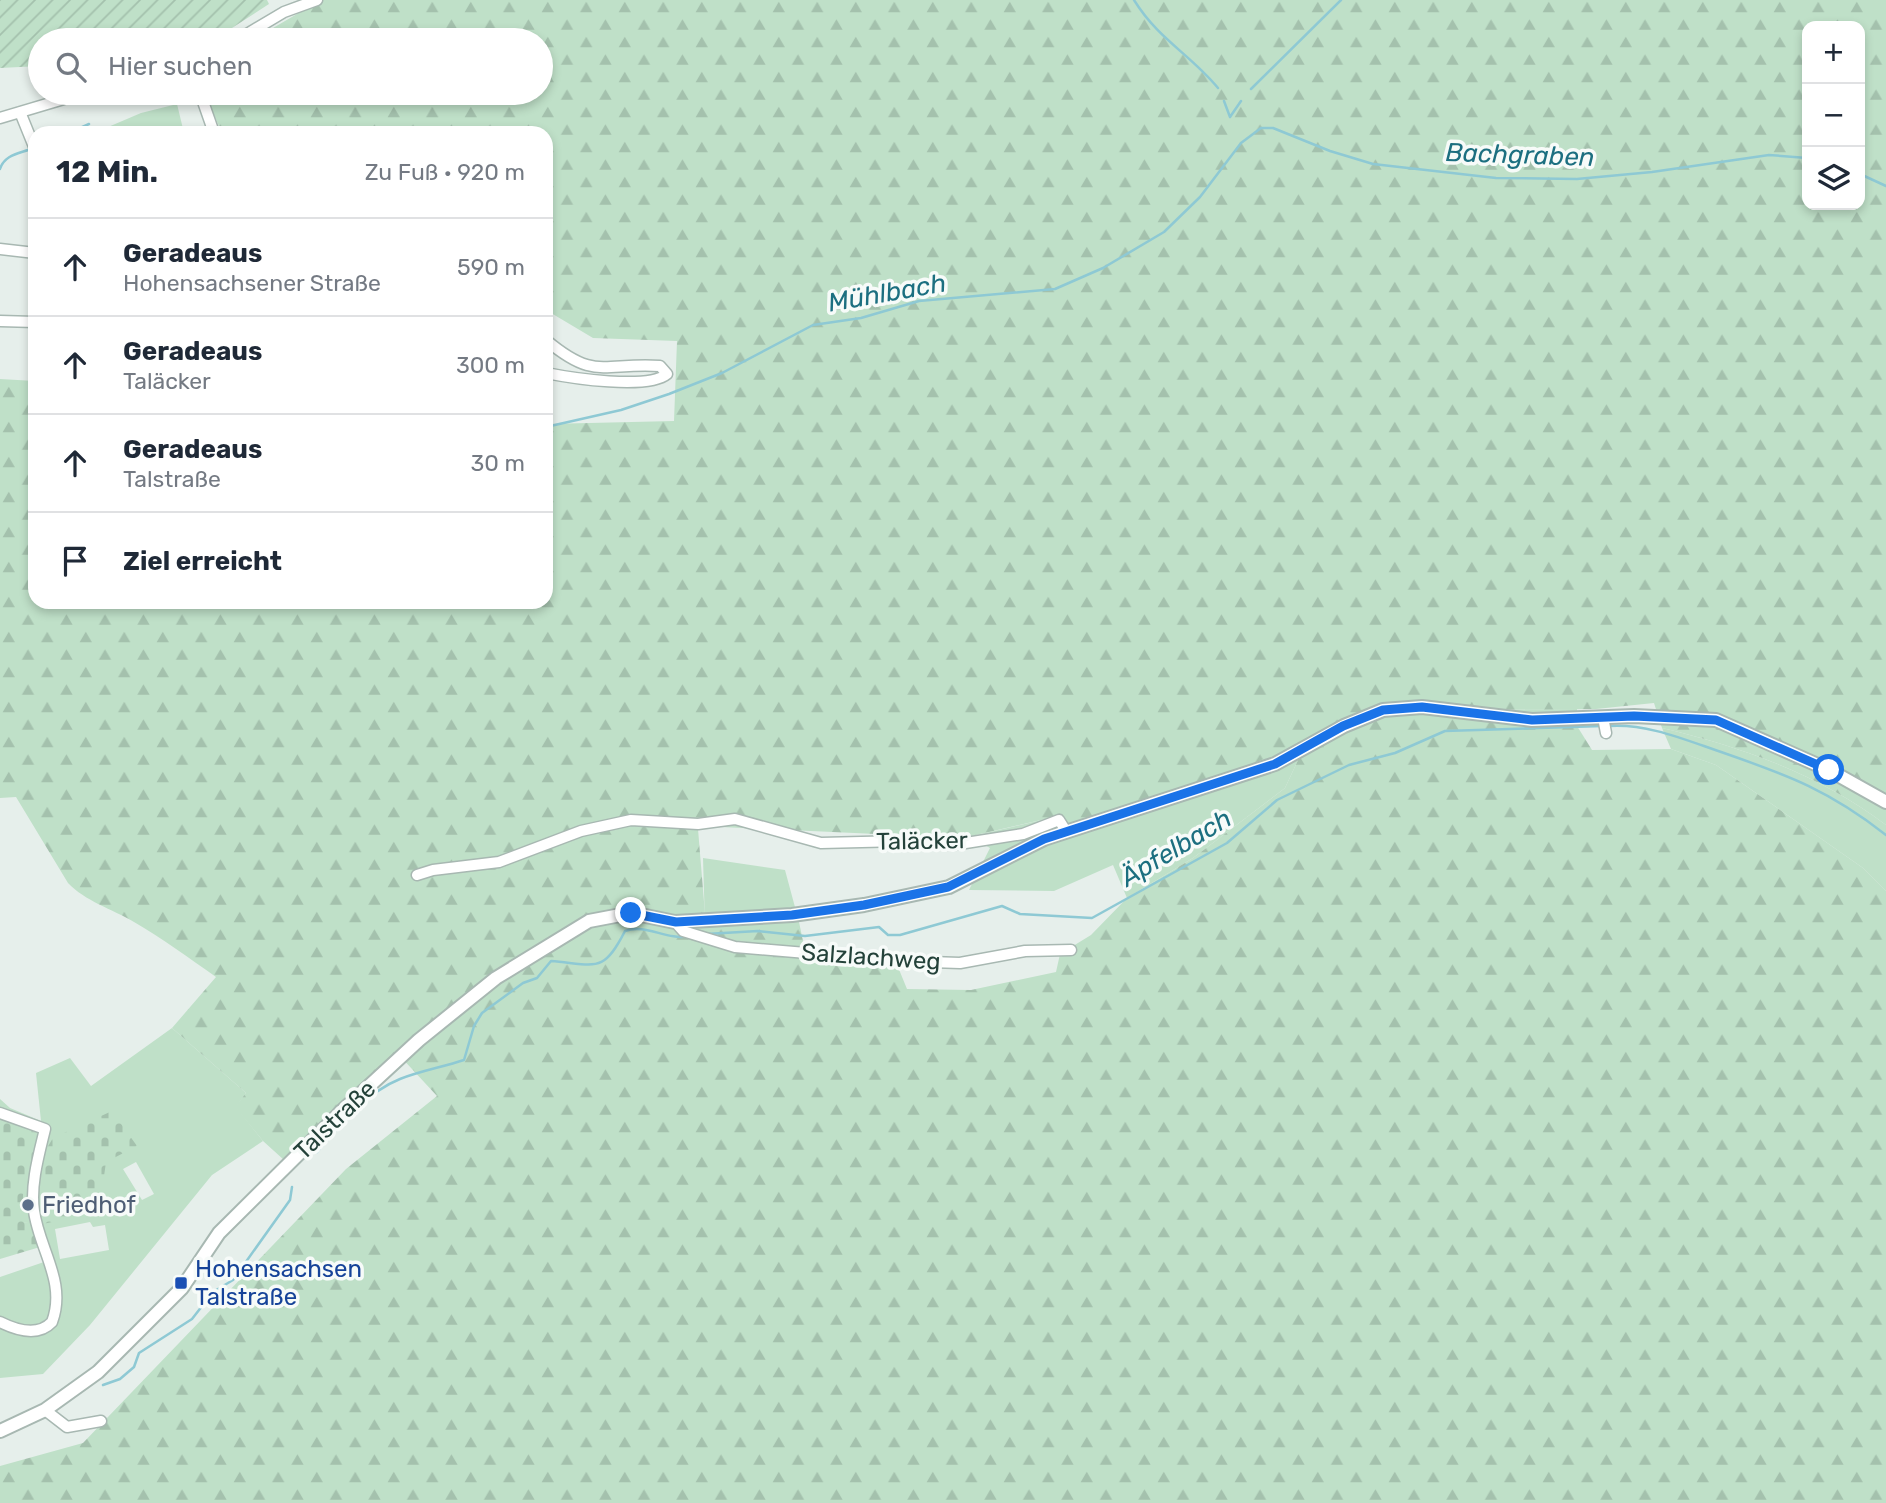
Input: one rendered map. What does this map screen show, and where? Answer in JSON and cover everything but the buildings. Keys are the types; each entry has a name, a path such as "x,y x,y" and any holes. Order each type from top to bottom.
{"street":[{"path":"257,28 284,12 317,0"},
{"path":"0,118 44,105"},
{"path":"204,105 212,126"},
{"path":"20,112 28,132"},
{"path":"0,248 28,252"},
{"path":"0,321 28,322"},
{"path":"553,345 588,368 608,370 650,365 666,370 664,377 628,381 594,381 553,374"},
{"path":"1066,831 1275,764 1343,726 1383,710 1422,707 1532,720 1602,717 1716,720 1829,770 1886,802"},
{"path":"1602,717 1606,733"},
{"name":"Taläcker","path":"416,875 433,870 499,862 581,831 631,820 698,824 735,819 821,843 902,841 953,845 1023,834 1059,820 1066,831 1044,839 948,887 864,905 792,915 676,922"},
{"name":"Talstraße","path":"0,1431 45,1410 98,1372 182,1288 219,1233 342,1111 419,1040 496,978 589,921 631,913 676,922"},
{"name":"Salzlachweg","path":"676,922 682,931 735,947 901,961 960,963 1025,951 1071,950"},
{"path":"0,1113 45,1129 33,1202 38,1229 51,1264 57,1304 52,1322 40,1329 28,1331 0,1322"},
{"path":"45,1410 67,1427 101,1421"}],"green space":[{"path":"0,0 267,0 269,4 232,28 28,28 28,67 0,68"},
{"path":"321,0 1886,0 1886,825 1835,791 1780,765 1722,744 1662,728 1654,703 1596,709 1366,711 1259,761 1072,826 1063,815 963,838 721,827 698,829 706,926 799,922 806,955 898,967 907,989 971,990 1056,972 1060,954 1091,935 1127,898 1193,858 1285,788 1299,758 1352,729 1395,713 1577,726 1592,750 1671,749 1716,765 1863,868 1886,891 1886,1503 0,1503 0,1466 83,1443 346,1169 437,1096 399,1055 284,1160 263,1141 235,1107 246,1093 172,1028 216,977 144,928 75,889 68,883 16,797 0,798 0,379 28,381 28,609 553,609 553,424 674,421 677,341 593,338 553,314 553,126 219,126 210,105 553,105 553,28 273,28"},
{"path":"177,105 182,126 110,126 141,113"},
{"path":"1577,709 1577,726 1528,724 1299,758 1285,788 1193,858 1127,898 1113,865 1054,891 969,890 990,848 972,838 977,835 1063,815 1367,711"},
{"path":"1662,728 1722,744 1780,765 1835,791 1886,825 1886,891 1863,868 1716,765 1671,749"},
{"path":"703,858 785,870 799,922 705,926"},
{"path":"172,1028 246,1093 236,1107 263,1141 212,1175 90,1325 43,1374 0,1378 0,1277 44,1262 33,1224 23,1222 23,1189 0,1118 0,1099 10,1108 41,1121 36,1073 70,1058 91,1086","holes":["136,1162 154,1194 142,1200 123,1169","90,1222 93,1227 105,1225 109,1250 60,1259 55,1229"]},
{"path":"112,1111 137,1146 106,1162 99,1212 38,1225 41,1158 53,1138"},
{"path":"0,1118 39,1134 31,1187 23,1189 23,1222 33,1223 40,1247 0,1259"}],"waterway":[{"path":"1134,0 1154,26 1218,88"},
{"name":"Mühlbach","path":"1251,89 1341,0"},
{"path":"1224,101 1230,117"},
{"name":"Mühlbach","path":"1230,117 1241,101"},
{"name":"Mühlbach","path":"85,126 89,124"},
{"name":"Mühlbach","path":"553,425 621,410 669,394 722,373 813,325 861,318 919,301 1055,289 1103,268 1164,232 1200,197 1241,143 1261,128 1273,128 1330,151 1373,164 1496,178 1577,179 1652,172 1769,155 1802,158"},
{"name":"Mühlbach","path":"0,169 7,158 28,150"},
{"name":"Bachgraben","path":"1865,176 1886,186"},
{"name":"Äpfelbach","path":"706,934 758,931 805,936 879,927 888,935 900,935 1002,906 1020,914 1092,918 1227,843 1277,800 1349,765 1395,753 1445,731 1602,726"},
{"name":"Äpfelbach","path":"1609,726 1638,727 1667,734 1769,769 1828,796 1886,835"},
{"name":"Äpfelbach","path":"317,1152 354,1110 376,1092 408,1076 464,1060 474,1026 482,1013 523,983 537,978 551,961 597,964 611,954 625,931 633,929 689,936"},
{"name":"Äpfelbach","path":"103,1385 120,1379 134,1367 139,1353 192,1319 213,1292 233,1280 290,1200 292,1187"}],"place":[{"name":"Friedhof","path":"28,1205"},
{"name":"Hohensachsen Talstraße","path":"181,1283"}],"route":[{"path":"631,913 676,922 792,915 864,905 948,887 1044,839 1275,764 1343,726 1383,710 1422,707 1532,720 1634,716 1716,720 1829,770"}]}
